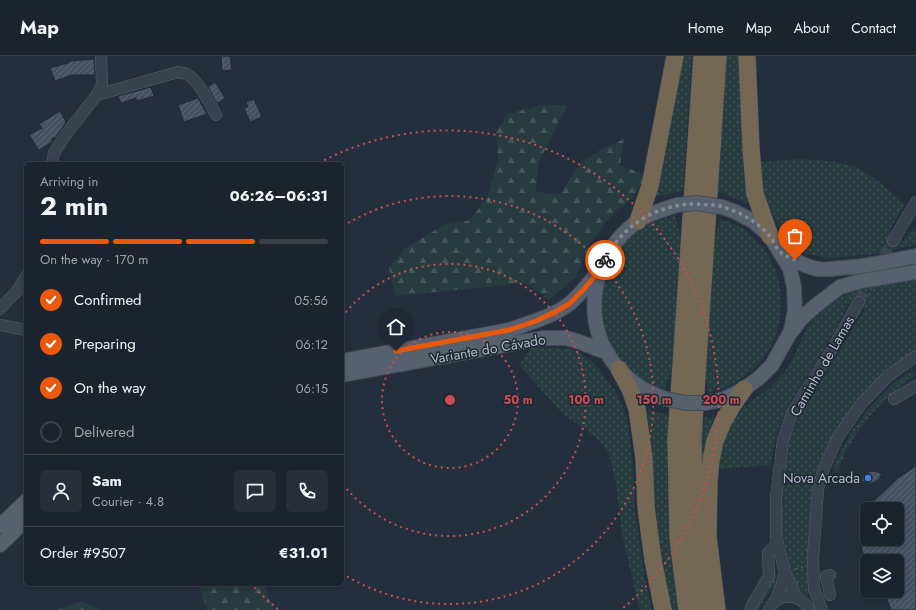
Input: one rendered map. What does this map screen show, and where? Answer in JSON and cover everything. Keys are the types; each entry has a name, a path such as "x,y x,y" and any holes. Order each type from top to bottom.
{"highway":[{"path":"638,221 650,186 675,56"},
{"path":"687,610 678,538 676,439 702,56"},
{"path":"703,610 694,537 693,436 718,56"},
{"path":"747,56 751,149 755,194 770,236"},
{"path":"619,370 630,390 637,409 644,458 646,507 653,560 663,610"},
{"path":"717,610 708,536 711,460 715,442 723,422 732,406 744,390"}],"main road":[{"path":"791,331 795,309 794,287 790,269 770,236 754,222 722,206 697,203 677,205 657,211 638,221 622,234 609,251 600,270 594,295 594,309 599,335 608,354 619,370 648,392 666,399 686,403 706,403 724,399 744,390 772,365 791,331 802,318 840,287 861,281 916,272"},
{"path":"780,252 808,266 818,269 854,268 916,256"},
{"name":"Variante do Cávado","path":"344,361 509,330 536,321 569,304 600,270"},
{"name":"Variante do Cávado","path":"344,375 543,338 566,338 608,354"},
{"path":"0,526 24,503"},
{"path":"0,545 24,522"}],"street":[{"path":"52,162 54,153 66,134 97,94 102,84 101,56"},
{"path":"97,94 178,72 185,73 190,76 203,93 216,115"},
{"path":"893,241 916,202"},
{"path":"0,308 17,291 24,279"},
{"name":"Caminho de Lamas","path":"797,598 785,572 776,538 776,498 783,440 792,413 859,302"},
{"path":"0,325 24,330"},
{"path":"822,610 814,589 813,558 818,489 824,468 838,437 861,404 888,376 916,356"},
{"path":"894,399 916,386"},
{"path":"751,610 752,605 769,576 768,553 778,544"},
{"path":"772,606 782,584 785,572"},
{"path":"830,575 826,576 830,595"},
{"path":"808,608 809,600 814,589"},
{"path":"772,606 782,598 790,596 803,601 808,608"}],"green space":[{"path":"681,56 692,56 683,191 656,196 673,94"},
{"path":"726,56 738,56 742,145 747,203 717,191"},
{"path":"541,105 567,105 538,164 536,192 559,195 580,164 600,150 624,139 620,165 647,175 632,198 609,218 589,246 576,277 549,300 527,283 396,296 389,268 404,249 444,225 470,220 488,196 498,159 496,132 508,114"},
{"path":"798,159 831,161 856,167 875,179 905,204 892,226 889,236 893,241 900,242 906,238 910,232 916,230 916,245 875,254 829,258 807,254 792,243 778,225 765,198 761,162"},
{"path":"675,215 681,237 672,367 665,390 635,374 621,359 606,330 601,309 601,297 605,279 614,256 629,237 639,229"},
{"path":"720,219 738,226 748,232 768,255 776,271 780,286 780,317 777,331 771,345 763,358 753,369 733,384 708,393 705,372 714,243"},
{"path":"916,280 916,349 889,371 857,401 833,435 818,466 810,510 808,547 811,577 808,596 804,595 795,581 781,531 783,492 789,441 800,415 864,311 863,305 854,301 849,304 823,350 786,409 775,438 771,465 718,469 721,450 729,429 743,407 772,386 790,365 807,328 816,315 831,303 852,291"},
{"path":"531,348 569,349 579,352 594,363 617,394 628,421 633,468 635,512 644,573 652,610 640,610 638,603 622,534 616,485 610,456 603,444 563,414 519,365"},
{"path":"912,372 916,372 916,375 880,404 865,422 846,452 836,474 834,469 835,462 852,431 869,408 894,383"},
{"path":"645,409 668,415 667,481 669,541 678,610 671,610 658,546"},
{"path":"702,417 713,419 704,449 700,486"},
{"path":"770,551 777,576 775,586 765,598 759,610 743,610 760,582"},
{"path":"200,586 266,586 269,600 276,610 207,610"},
{"path":"82,601 101,610 57,610"}],"building":[{"path":"221,56 230,56 232,70 222,71"},
{"path":"94,59 95,75 72,75 55,81 50,68 68,63 70,61"},
{"path":"215,82 225,98 217,103 208,87"},
{"path":"151,87 154,96 137,101 136,98 121,103 118,96"},
{"path":"198,98 207,114 184,122 178,105"},
{"path":"254,99 262,117 250,122 244,108 248,107 246,102"},
{"path":"60,111 66,122 56,137 52,139 52,142 39,150 29,135 42,128 39,124"},
{"path":"916,466 916,610 891,610 887,598 904,598 904,554 864,554 862,551 862,546 904,546 904,502 873,502 899,477"},
{"path":"874,471 882,474 878,480 873,483 861,481 863,475"}],"tunnel":[{"path":"859,302 893,241"}],"way so far":[{"path":"605,260 609,251 622,234 638,221 657,211 677,205 697,203 722,206 754,222 770,236 780,252 795,260"}],"place":[{"name":"Nova Arcada","path":"868,478"}],"route":[{"path":"396,351 509,330 536,321 569,304 600,270 605,260"}]}
